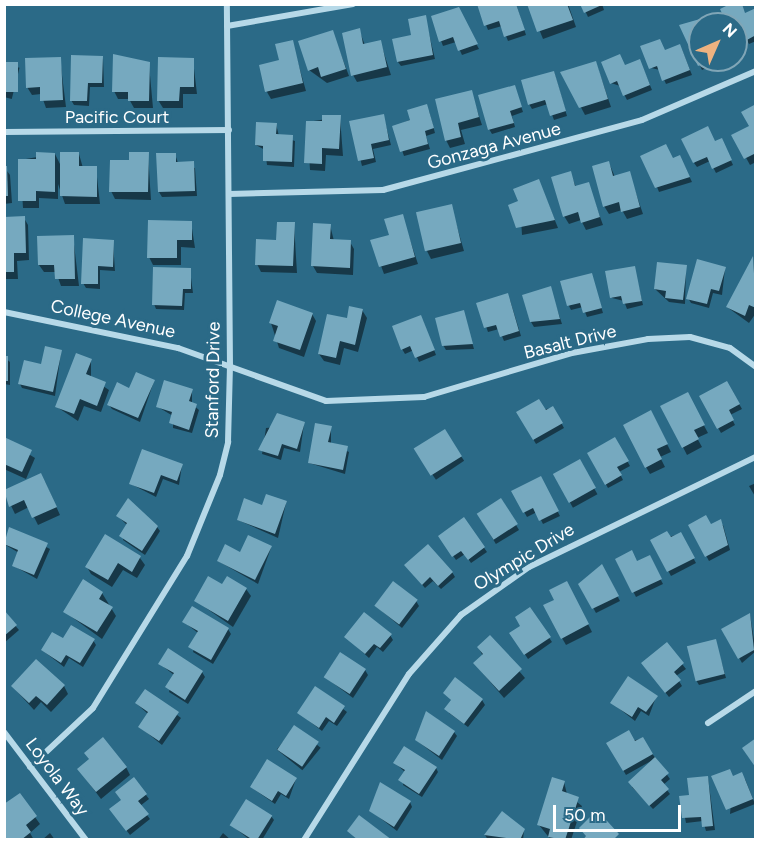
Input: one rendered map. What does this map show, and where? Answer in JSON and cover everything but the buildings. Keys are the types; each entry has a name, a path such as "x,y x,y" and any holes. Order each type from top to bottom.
{"street":[{"name":"Stanford Drive","path":"30,767 93,708 187,555 228,442 230,366 227,4"},
{"path":"227,26 353,4"},
{"name":"Gonzaga Avenue","path":"229,194 383,190 642,120 756,71"},
{"name":"Pacific Court","path":"4,132 229,130"},
{"name":"College Avenue","path":"4,312 178,348 326,401 387,401"},
{"name":"Basalt Drive","path":"387,401 424,397 572,353 648,339 690,337 730,348 756,367"},
{"name":"Olympic Drive","path":"303,840 409,674 461,615 529,567 756,457"},
{"path":"708,723 756,692"},
{"name":"Loyola Way","path":"4,732 86,840"}]}
